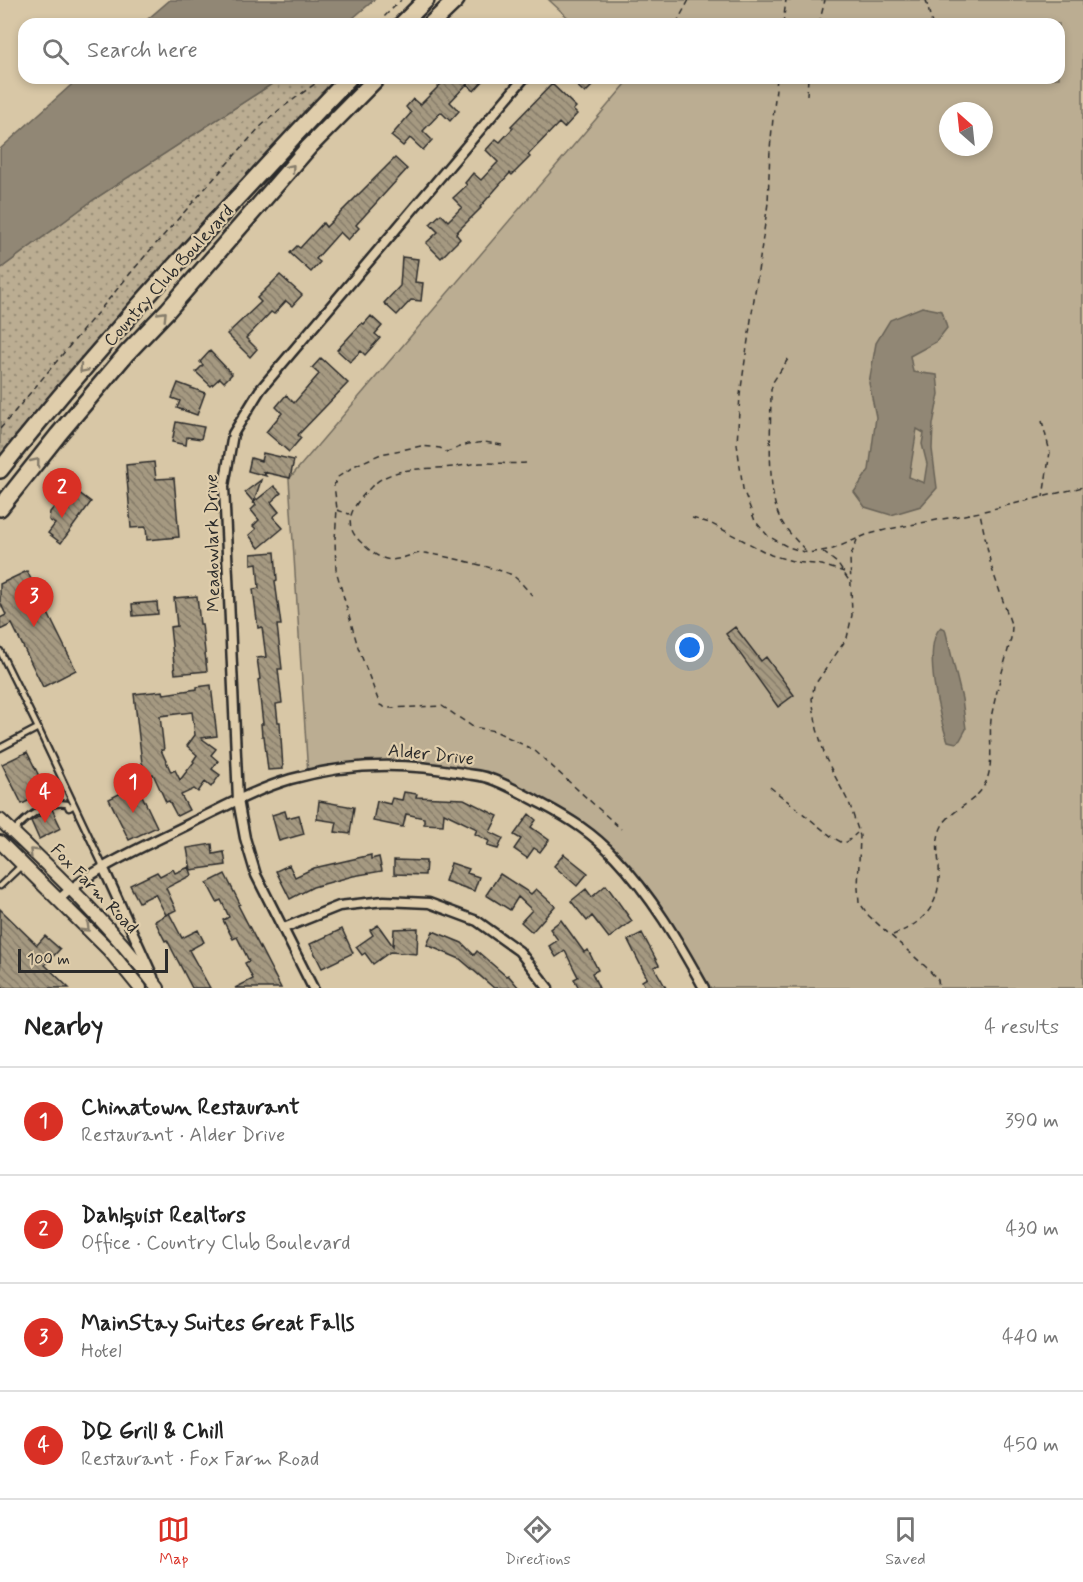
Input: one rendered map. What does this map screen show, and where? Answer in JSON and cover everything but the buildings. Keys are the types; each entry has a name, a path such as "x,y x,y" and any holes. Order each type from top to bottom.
{"highway":[{"path":"408,18 426,0"},
{"path":"437,18 456,0"},
{"name":"Country Club Boulevard","path":"0,470 39,420 128,317 343,84"},
{"name":"Country Club Boulevard","path":"0,508 127,352 168,310 309,147 371,84"}],"street":[{"name":"Meadowlark Drive","path":"313,988 256,875 245,838 238,800 224,486 233,434 260,390 519,84"},
{"name":"Alder Drive","path":"58,900 71,888 104,867 238,800 290,780 340,768 396,765 441,769 488,778 528,796 580,825 614,856 653,902 704,988"},
{"name":"Fox Farm Road","path":"0,820 71,888 158,988"},
{"name":"Fox Farm Road","path":"0,842 109,950 140,988"},
{"name":"Fox Farm Road","path":"104,867 158,988"},
{"path":"284,928 339,906 384,901 429,903 477,921 519,951 548,988"}],"lane":[{"path":"0,651 104,867"},
{"path":"0,748 38,728"},
{"path":"13,832 29,816 54,804 67,804 69,808 74,805"},
{"path":"0,886 23,864"}],"path":[{"path":"383,18 401,0"},
{"path":"680,18 690,0"},
{"path":"784,18 786,0"},
{"path":"820,18 825,0"},
{"path":"926,0 930,18"},
{"path":"0,429 145,256 260,127 315,84"},
{"path":"776,84 770,149 768,203 740,395 737,444 743,489 755,521 768,536 788,547 807,553 833,549 889,529 980,512 1083,487"},
{"path":"807,95 808,84"},
{"path":"788,359 773,382 771,390 772,482 777,511 788,530 807,553"},
{"path":"1042,421 1050,452 1042,498"},
{"path":"502,445 485,442 468,444 447,452 440,448 421,446 381,454 356,465 338,477 334,485 337,509 334,539 336,570 358,647 380,705 386,708 442,706 473,727 495,731 534,750 621,829"},
{"path":"526,463 479,463 416,468 391,475 375,483 357,501 350,515 351,527 359,541 386,559 433,554 512,575 533,596"},
{"path":"337,509 350,515"},
{"path":"892,936 918,922 928,912 939,893 936,843 943,824 983,789 988,776 991,716 1012,627 991,566 980,512"},
{"path":"692,518 710,523 771,555 796,562 822,565 843,572"},
{"path":"857,539 850,558 852,615 847,638 814,686 812,699 817,729 826,759 850,805 858,831 859,902 869,916 926,967 938,980 939,988"},
{"path":"822,551 837,563 851,582"},
{"path":"770,787 832,837 842,842 848,842 858,831"}],"shaded area":[{"path":"170,0 374,0 353,18 149,18"},
{"path":"549,0 1083,0 1083,988 704,988 653,902 580,825 488,778 396,765 308,775 289,479 626,84 1065,84 1065,18 568,18"},
{"path":"72,84 272,84 93,200 0,269 0,149"},
{"path":"272,84 336,84 0,457 0,269 93,200"},
{"path":"922,307 942,311 947,328 936,342 910,356 913,372 937,375 939,394 933,424 932,449 937,488 921,506 891,515 865,507 854,492 869,470 876,417 869,383 876,343 890,320","holes":["917,429 924,433 922,444 927,464 924,483 909,477"]},
{"path":"941,627 945,629 947,637 962,699 966,729 956,743 948,741 940,716 934,682 933,649 935,636"}],"place":[{"name":"Dahlquist Realtors","path":"62,518"},
{"name":"MainStay Suites Great Falls","path":"34,627"},
{"name":"Chinatown Restaurant","path":"133,813"},
{"name":"DQ Grill & Chill","path":"45,823"}]}
